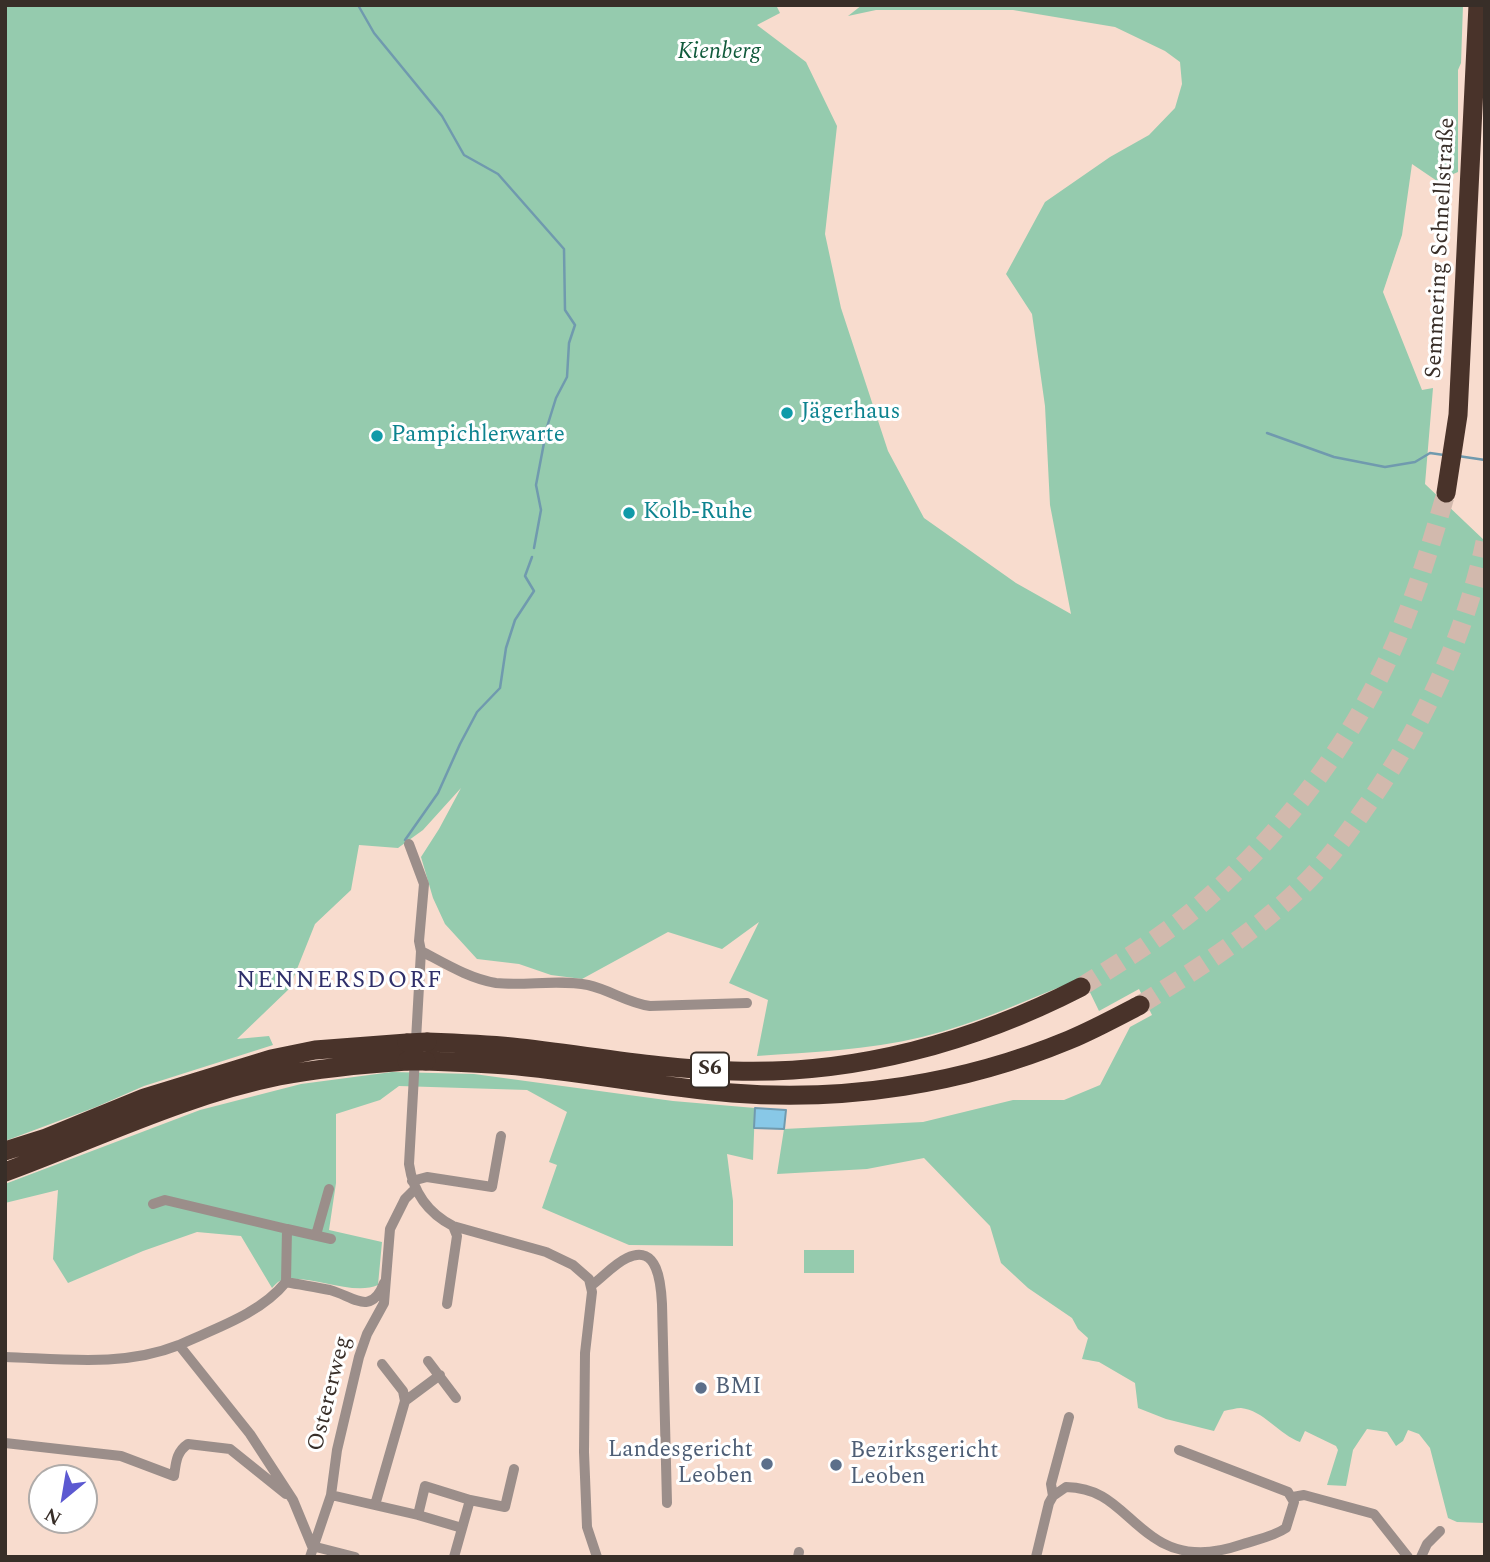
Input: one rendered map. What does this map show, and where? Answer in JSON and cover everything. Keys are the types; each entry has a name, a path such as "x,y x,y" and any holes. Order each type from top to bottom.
{"highway":[{"name":"Semmering Schnellstraße","path":"1446,493 1454,446 1465,302 1478,5"},
{"name":"S6","path":"5,1151 46,1138 144,1098 271,1059 315,1050 417,1052 510,1046 668,1068 735,1072 807,1070 934,1047 991,1029 1081,987"},
{"name":"S6","path":"5,1172 147,1116 246,1085 417,1052 664,1087 734,1094 809,1095 874,1090 941,1080 1007,1063 1070,1040 1140,1005"}],"street":[{"path":"409,844 424,884 409,1164 413,1181 429,1208 453,1226 546,1252 586,1274 592,1285 585,1353 584,1452 587,1527 597,1557"},
{"path":"421,951 470,975 496,982 589,985 636,1004 650,1006 747,1003"},
{"path":"413,1181 427,1177 492,1186 501,1136"},
{"name":"Ostererweg","path":"312,1551 331,1495 337,1450 350,1392 367,1334 384,1303 390,1229 413,1181"},
{"path":"316,1235 329,1189"},
{"path":"153,1204 165,1200 331,1239"},
{"path":"447,1304 457,1236 453,1226"},
{"path":"5,1357 119,1361 159,1353 238,1319 280,1290 286,1282 287,1229"},
{"path":"592,1285 630,1257 639,1255 649,1259 659,1273 667,1503"},
{"path":"286,1282 333,1291 362,1303 372,1300 381,1292 386,1277"},
{"path":"179,1345 228,1404 293,1500 312,1551 355,1557"},
{"path":"428,1361 456,1398"},
{"name":"Ostererweg","path":"382,1364 403,1391 405,1401"},
{"path":"375,1505 405,1401 440,1375"},
{"path":"1054,1496 1051,1484 1069,1417"},
{"path":"5,1443 121,1456 174,1476 177,1457 181,1449 188,1444 230,1449 293,1500"},
{"path":"1179,1450 1280,1488 1293,1497 1304,1495 1374,1514 1408,1557"},
{"path":"418,1515 425,1486 470,1500 505,1507 514,1469"},
{"path":"1036,1557 1049,1503 1066,1488 1089,1491 1113,1503 1159,1541 1192,1552 1216,1553 1283,1531 1294,1508 1293,1497"},
{"path":"331,1495 462,1528"},
{"path":"454,1557 470,1500"},
{"path":"1421,1557 1427,1544 1440,1531"}],"green space":[{"name":"Kienberg","path":"5,5 776,5 780,13 757,25 806,62 837,126 825,234 841,308 888,451 924,518 1016,583 1071,614 1050,505 1045,406 1032,314 1006,274 1045,202 1110,157 1149,135 1175,108 1182,84 1180,62 1165,51 1115,27 1013,10 876,10 848,16 862,5 1463,5 1461,63 1458,70 1458,172 1437,181 1412,164 1402,235 1383,292 1422,390 1433,388 1425,484 1485,541 1485,1523 1457,1522 1448,1518 1430,1448 1419,1434 1408,1430 1403,1441 1396,1446 1387,1432 1367,1429 1353,1450 1346,1486 1327,1485 1338,1450 1336,1446 1305,1431 1300,1442 1257,1413 1241,1408 1224,1411 1214,1431 1166,1419 1138,1408 1135,1383 1099,1362 1082,1359 1088,1338 1078,1329 1072,1318 1028,1288 1001,1263 990,1226 924,1158 867,1169 777,1174 784,1129 923,1122 1013,1100 1064,1100 1100,1085 1130,1027 1152,1015 1139,989 1099,1011 1083,978 943,1032 860,1048 757,1056 768,1000 729,983 759,922 722,949 668,932 582,979 551,975 519,964 477,959 445,924 433,898 421,857 461,788 423,830 398,848 359,845 351,890 315,924 289,989 237,1039 269,1036 273,1045 144,1086 5,1141"},
{"path":"392,1072 474,1074 673,1101 755,1108 753,1160 727,1154 733,1201 733,1246 629,1245 542,1208 557,1165 549,1162 567,1112 527,1090 399,1086 380,1100 336,1114 336,1183 329,1230 382,1242 378,1285 367,1288 290,1279 279,1282 272,1288 241,1236 197,1232 143,1251 68,1283 53,1259 58,1190 5,1203 5,1184 200,1110 301,1084"},
{"path":"804,1250 854,1250 854,1273 804,1273"}],"water":[{"path":"755,1108 786,1110 784,1129 754,1128"}],"waterway":[{"path":"358,5 374,33 442,116 464,155 498,174 564,249 565,310 575,325 569,343 567,377 556,398 547,427 536,485 541,510 534,548"},
{"path":"1267,433 1334,457 1385,467 1415,462 1430,453 1444,455"},
{"path":"1458,456 1485,460"},
{"path":"405,840 438,793 477,712 500,688 506,648 515,620 534,591 525,576 532,557"}],"tunnel":[{"path":"1081,987 1154,940 1195,909 1257,850 1313,784 1361,711 1399,634 1446,493"},
{"path":"1140,1005 1258,925 1314,874 1348,833 1404,749 1438,683 1465,614 1485,542"}],"place":[{"name":"Jägerhaus","path":"787,413"},
{"name":"Pampichlerwarte","path":"377,436"},
{"name":"Kolb-Ruhe","path":"629,513"},
{"name":"BMI","path":"701,1388"},
{"name":"Landesgericht Leoben","path":"767,1464"},
{"name":"Bezirksgericht Leoben","path":"836,1465"}],"district":[{"name":"NENNERSDORF","path":"340,982"}]}
